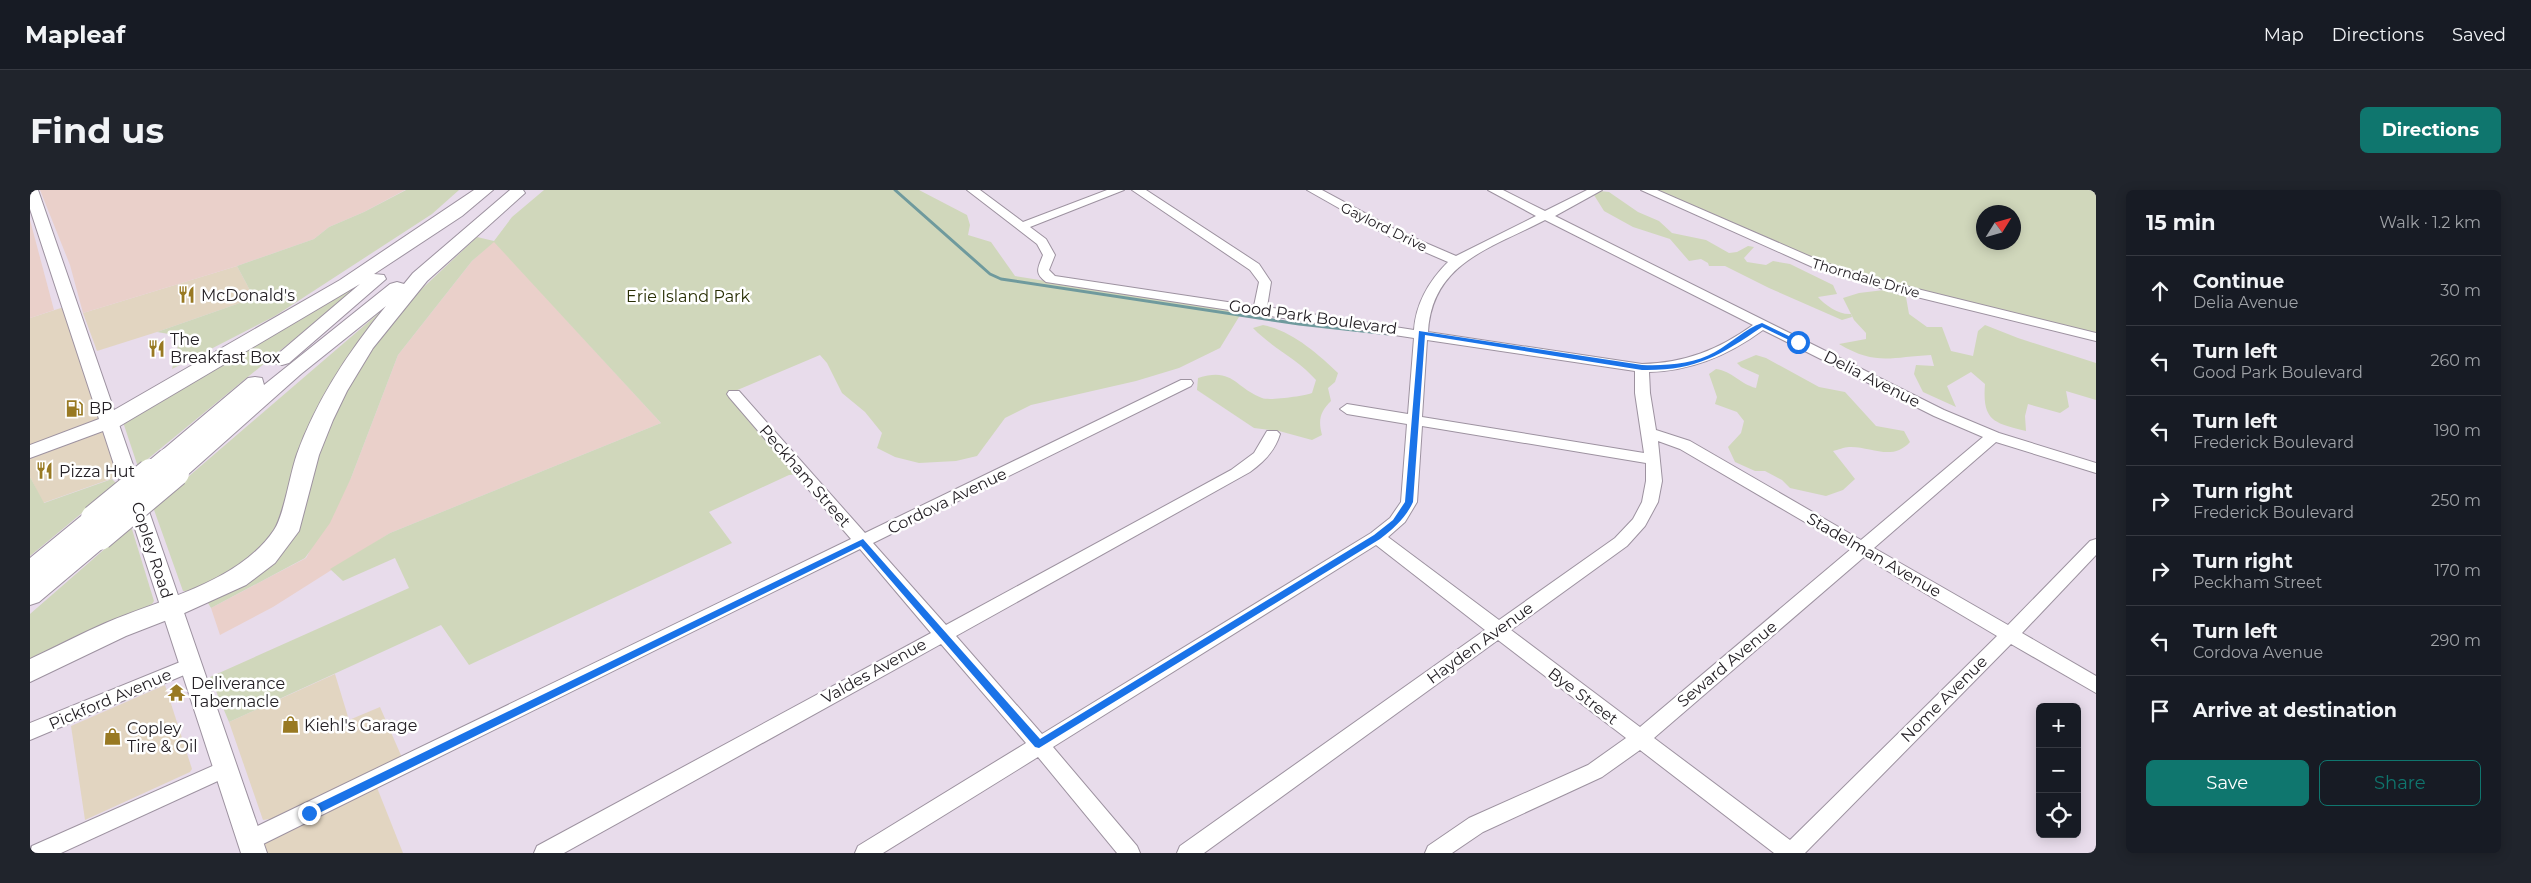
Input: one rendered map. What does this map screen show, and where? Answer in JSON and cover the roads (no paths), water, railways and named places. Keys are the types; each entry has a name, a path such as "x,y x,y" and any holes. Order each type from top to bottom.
{"highway":[{"path":"110,422 347,284 485,190"},
{"path":"30,572 97,527 172,465 519,192"},
{"path":"30,671 117,629 171,608 247,572 277,547 290,524 308,455 322,420 336,391 364,346 420,277 519,192"},
{"path":"172,465 468,202"},
{"path":"30,595 97,527"}],"main road":[{"name":"Copley Road","path":"31,190 252,847"},
{"path":"30,452 110,422"}],"street":[{"path":"973,190 1042,242 1049,255 1043,270 1044,274 1046,277 1062,280"},
{"path":"1022,226 1118,190"},
{"path":"1138,190 1255,267 1265,282 1260,309"},
{"name":"Gaylord Drive","path":"1313,190 1394,234 1456,261"},
{"name":"Delia Avenue","path":"1494,190 1939,413 1994,436 2096,468"},
{"path":"865,853 1377,537 1396,522 1404,513 1409,502 1422,317 1431,290 1456,261 1596,190"},
{"name":"Thorndale Drive","path":"1647,190 1780,250 1830,269 2096,337"},
{"name":"Good Park Boulevard","path":"1062,280 1422,333 1642,368 1661,368 1701,361 1717,354 1762,325"},
{"name":"Hayden Avenue","path":"1187,853 1621,542 1640,524 1653,497 1655,485 1642,368"},
{"name":"Cordova Avenue","path":"252,847 1186,383"},
{"name":"Peckham Street","path":"734,394 1039,744 1130,853"},
{"path":"1347,408 1652,459"},
{"name":"Stadelman Avenue","path":"1648,433 1685,444 2096,685"},
{"name":"Valdes Avenue","path":"544,853 1241,470 1262,453 1271,440 1272,434"},
{"name":"Seward Avenue","path":"1435,853 1476,825 1595,771 1640,739 1994,436"},
{"name":"Bye Street","path":"1377,537 1791,853"},
{"name":"Nome Avenue","path":"1791,853 2010,634 2096,545"},
{"name":"Pickford Avenue","path":"30,732 190,665"},
{"path":"40,853 226,768"}],"waterway":[{"path":"895,190 990,274 1001,279 1299,324 1389,334"}],"place":[{"name":"McDonald's","path":"187,295"},
{"name":"The Breakfast Box","path":"156,348"},
{"name":"BP","path":"75,408"},
{"name":"Pizza Hut","path":"45,471"},
{"name":"Deliverance Tabernacle","path":"177,692"},
{"name":"Kiehl's Garage","path":"290,725"},
{"name":"Copley Tire & Oil","path":"113,737"}],"park label":[{"name":"Erie Island Park","path":"688,296"}]}
